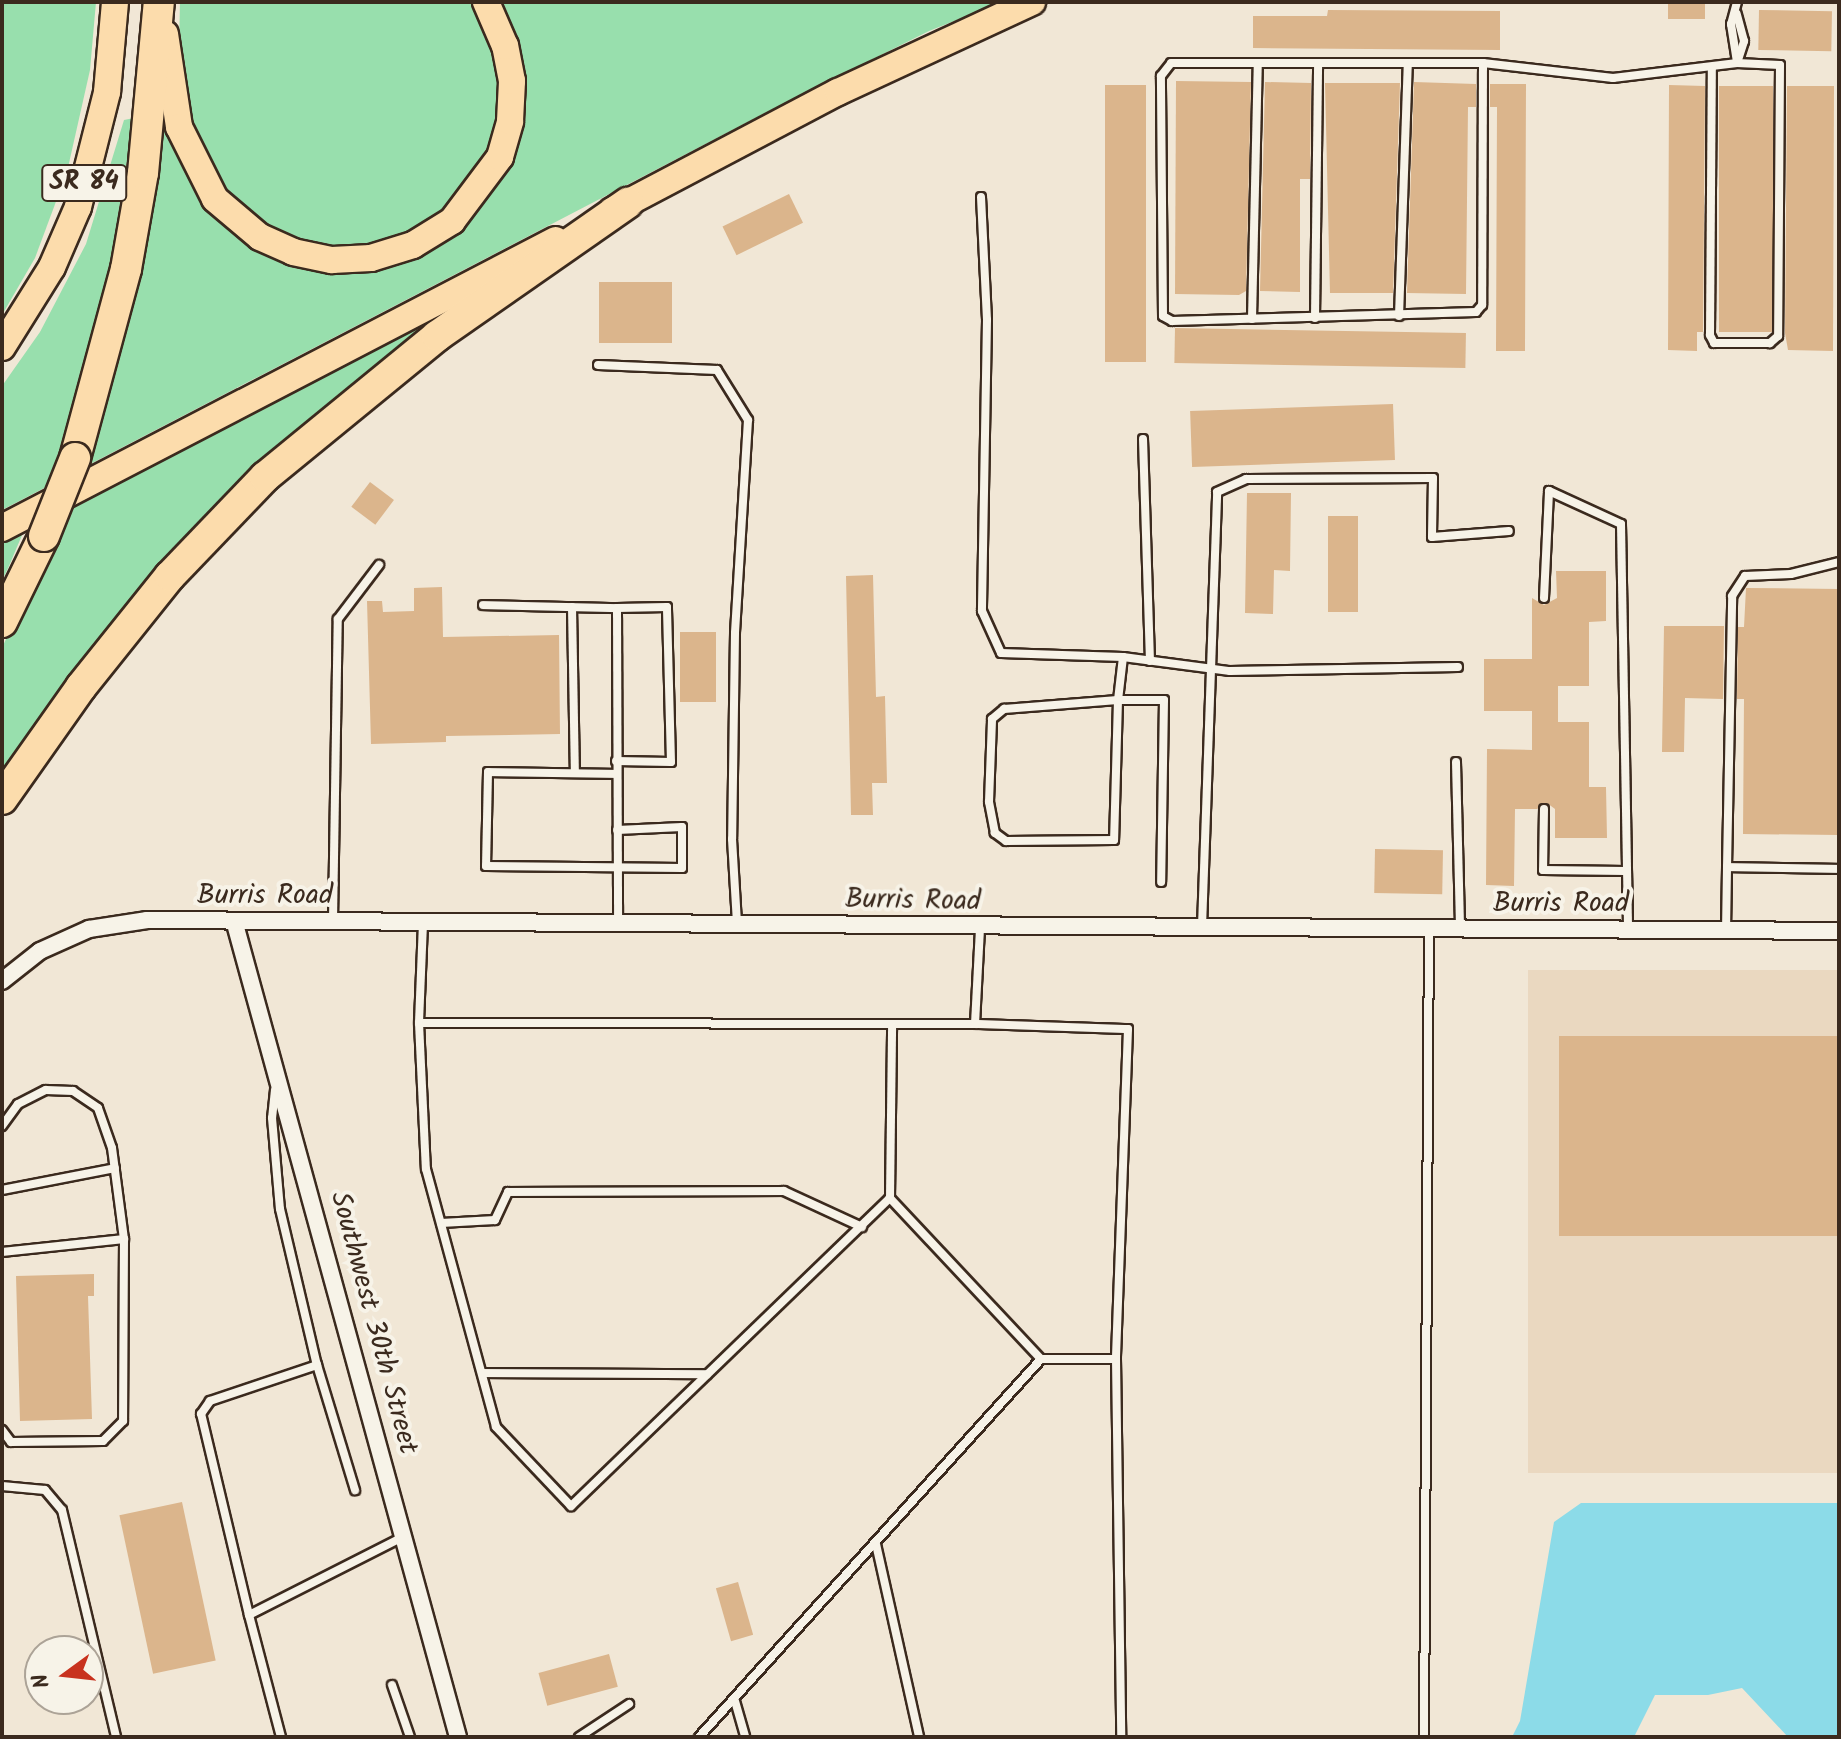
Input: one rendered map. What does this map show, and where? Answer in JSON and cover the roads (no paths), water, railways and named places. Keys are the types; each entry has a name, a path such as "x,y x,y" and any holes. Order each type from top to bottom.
{"highway":[{"path":"2,622 44,536 75,458 126,269 143,173 161,2"},
{"path":"2,799 81,687 170,576 265,477 437,336 628,203"}],"main road":[{"name":"SR 84","path":"2,347 52,267 78,207 107,92 115,2"},
{"path":"161,2 179,127 215,199 260,237 293,252 332,260 371,258 413,245 452,221 500,157 510,121 512,81 505,46 486,2"},
{"path":"2,528 838,92 1032,2"}],"street":[{"name":"Burris Road","path":"2,981 40,951 89,929 147,920 235,924 333,922 1726,933 1839,931"},
{"name":"Southwest 30th Street","path":"235,924 356,1349 458,1737"}],"lane":[{"path":"1737,2 1737,14 1731,24 1737,63"},
{"path":"1483,63 1482,305 1467,315 1172,321 1159,307 1161,76 1171,63 1483,63 1613,78 1737,63 1780,65 1778,336 1770,343 1714,343 1710,335 1712,67"},
{"path":"1252,319 1258,63"},
{"path":"1315,318 1318,63"},
{"path":"1399,316 1408,63"},
{"path":"981,197 987,320 982,611 1001,653 1123,657 1213,667 1458,667"},
{"path":"598,365 717,370 748,420 735,633 732,839 737,925"},
{"path":"1143,439 1150,661"},
{"path":"1202,928 1217,492 1246,479 1433,478 1432,537 1509,531"},
{"path":"1544,598 1549,491 1621,524 1628,930"},
{"path":"1726,933 1732,596 1736,584 1757,573 1791,574 1839,562"},
{"path":"333,922 338,619 379,565"},
{"path":"483,605 667,607 671,762 616,761"},
{"path":"572,607 575,773"},
{"path":"617,608 618,924"},
{"path":"1123,657 1118,700 1114,840 1006,841 995,833 989,802 992,719 1004,709 1118,700 1164,700 1161,882"},
{"path":"1456,762 1460,930"},
{"path":"617,774 488,772 486,866 682,868 682,827 617,830"},
{"path":"1544,809 1543,870 1625,871"},
{"path":"1727,867 1839,869"},
{"path":"423,923 419,1023 426,1169 496,1427 571,1506 890,1198 892,1026"},
{"path":"975,1024 980,927"},
{"path":"1424,1737 1429,930"},
{"path":"419,1023 975,1024 1128,1029 1116,1359 1121,1737"},
{"path":"277,1077 272,1118 280,1209 317,1365 355,1490"},
{"path":"2,1126 18,1104 46,1090 73,1091 98,1108 115,1168 124,1239 123,1421 103,1441 11,1442 2,1430"},
{"path":"2,1190 115,1168"},
{"path":"441,1223 495,1220 508,1192 784,1191 862,1227"},
{"path":"890,1198 1041,1359 1116,1359"},
{"path":"2,1252 124,1239"},
{"path":"699,1737 735,1701 1041,1359"},
{"path":"281,1737 201,1414 210,1401 317,1365"},
{"path":"482,1373 707,1374"},
{"path":"2,1486 45,1490 62,1510 116,1737"},
{"path":"249,1615 403,1537"},
{"path":"876,1544 919,1737"},
{"path":"392,1685 410,1737"},
{"path":"735,1701 745,1737"},
{"path":"579,1737 629,1704"}],"water":[{"path":"1581,1503 1839,1503 1839,1737 1788,1737 1742,1688 1708,1695 1655,1695 1634,1737 1512,1737 1520,1721 1554,1522"}]}
